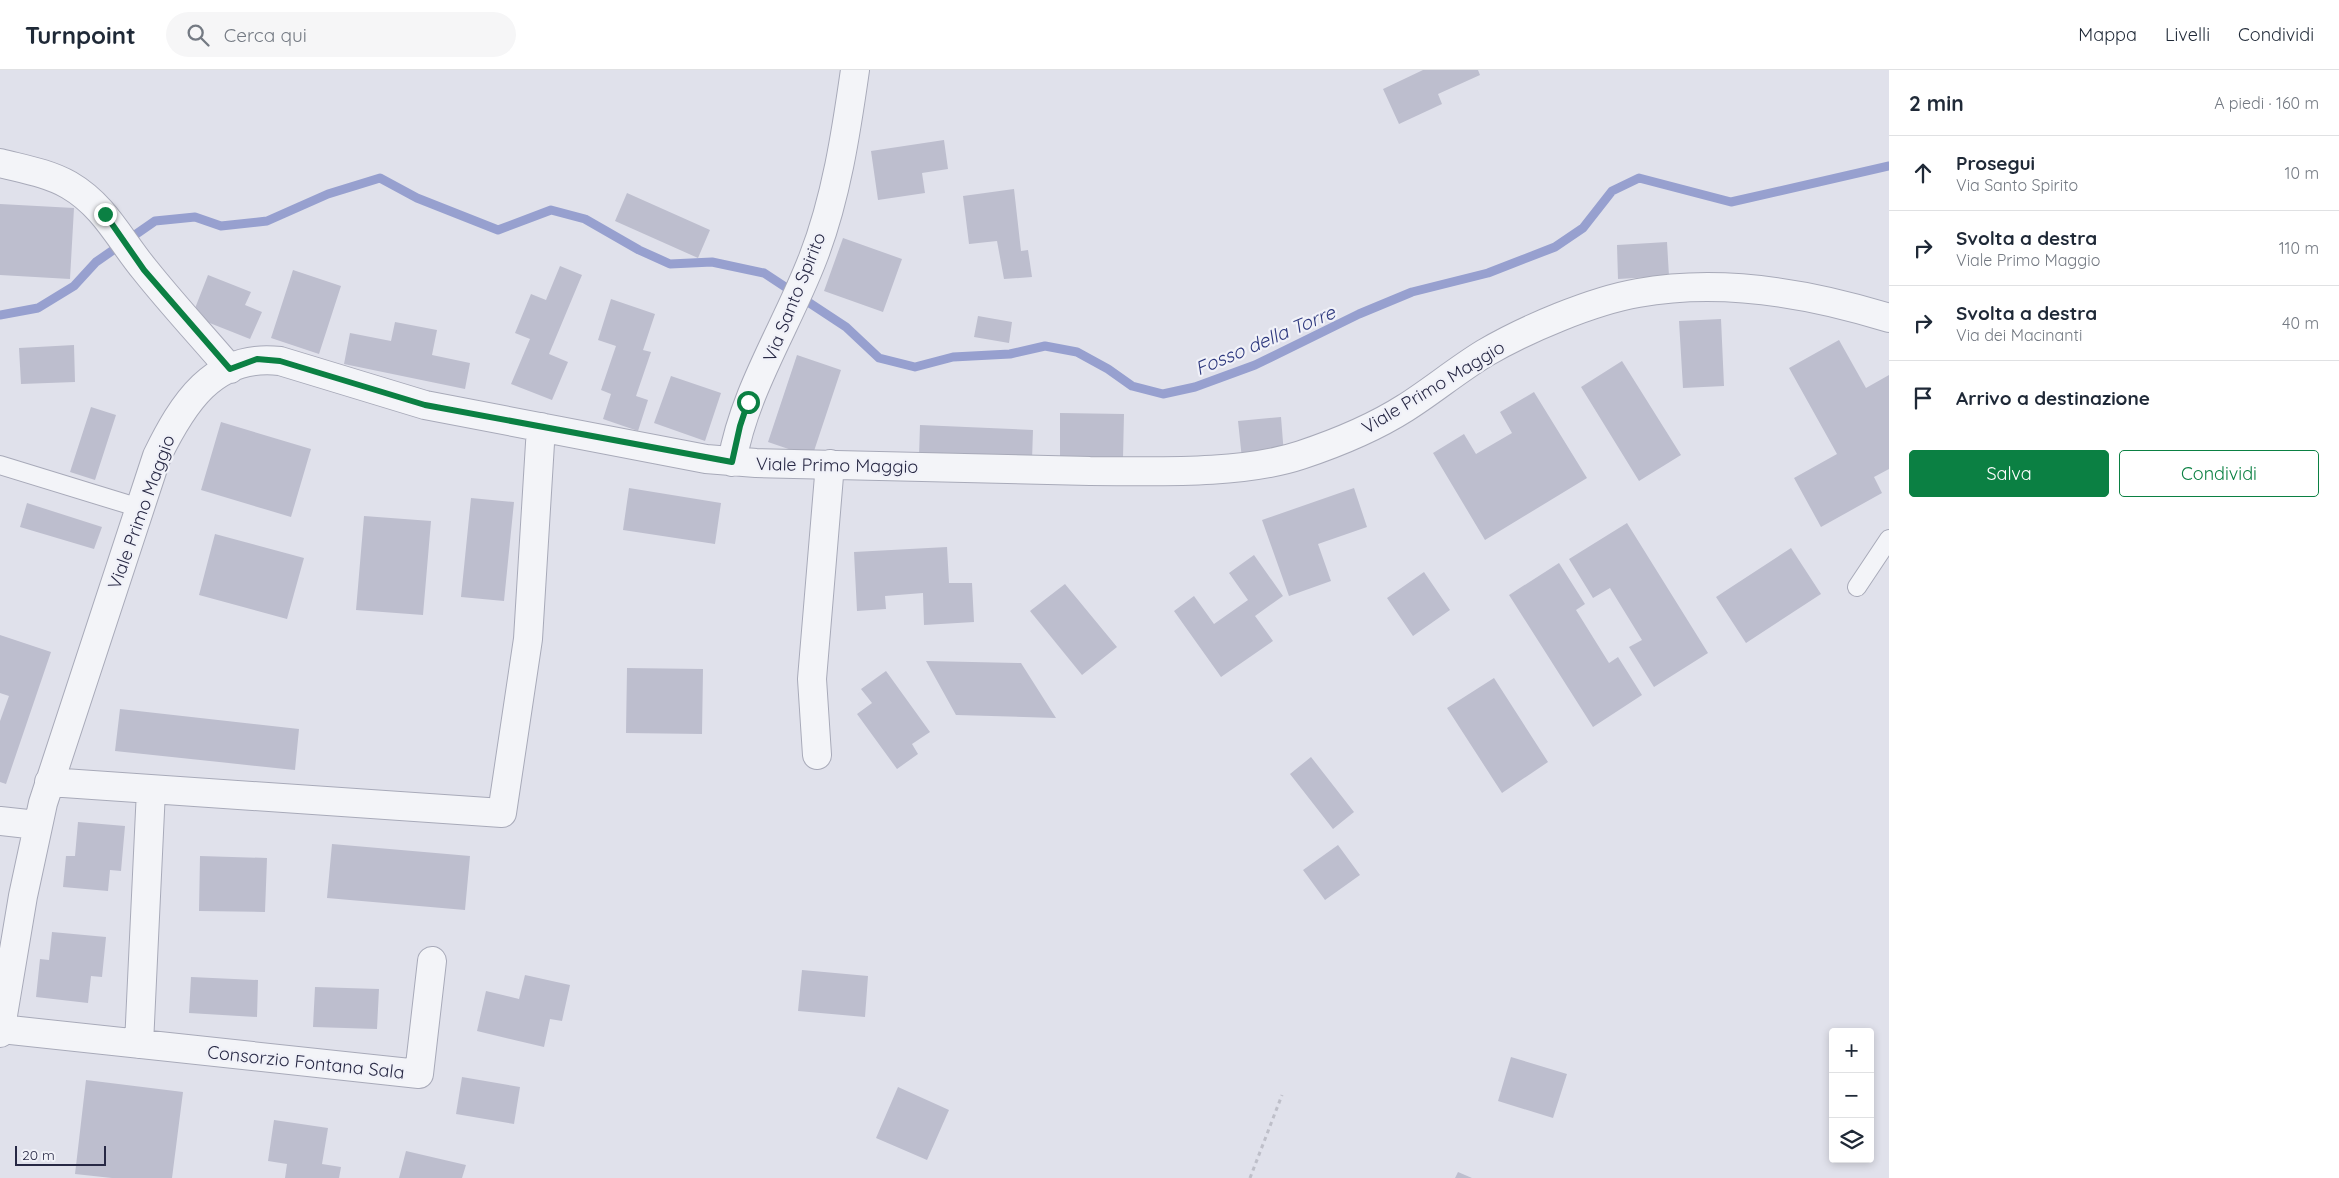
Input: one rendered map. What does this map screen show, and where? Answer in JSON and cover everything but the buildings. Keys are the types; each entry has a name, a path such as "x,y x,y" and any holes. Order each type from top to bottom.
{"street":[{"name":"Via Santo Spirito","path":"732,462 740,426 748,402 793,308 819,242 835,179 856,70"},
{"path":"0,163 55,178 70,186 98,207 133,254 230,369"},
{"name":"Viale Primo Maggio","path":"0,1031 37,825 49,782 157,456 180,412 197,392 230,369 257,359 280,361 425,405 732,462 1090,471 1252,466 1298,456 1348,438 1404,409 1468,364 1520,334 1589,308 1637,293 1686,288 1731,287 1827,301 1889,318"},
{"path":"49,782 502,813 528,639 540,427"},
{"path":"817,755 812,679 830,464"},
{"path":"139,1044 151,790"},
{"path":"0,821 37,825"},
{"name":"Consorzio Fontana Sala","path":"0,1031 419,1074 432,961"}],"lane":[{"path":"0,465 140,508"},
{"path":"1856,587 1889,539"}],"path":[{"path":"1250,1178 1282,1095"}],"waterway":[{"name":"Fosso della Torre","path":"0,315 38,308 74,286 96,262 155,221 195,217 221,226 267,221 328,194 380,178 417,198 498,230 551,210 585,219 639,250 670,264 712,262 764,273 846,327 879,358 915,367 953,357 1010,354 1045,346 1077,352 1108,369 1132,386 1163,394 1195,387 1255,365 1359,314 1412,292 1488,273 1555,247 1583,228 1612,191 1639,178 1731,202 1889,166"}],"route":[{"path":"105,214 144,270 168,295 230,369 257,359 280,361 425,405 706,459 732,462 735,444 748,402"}]}
